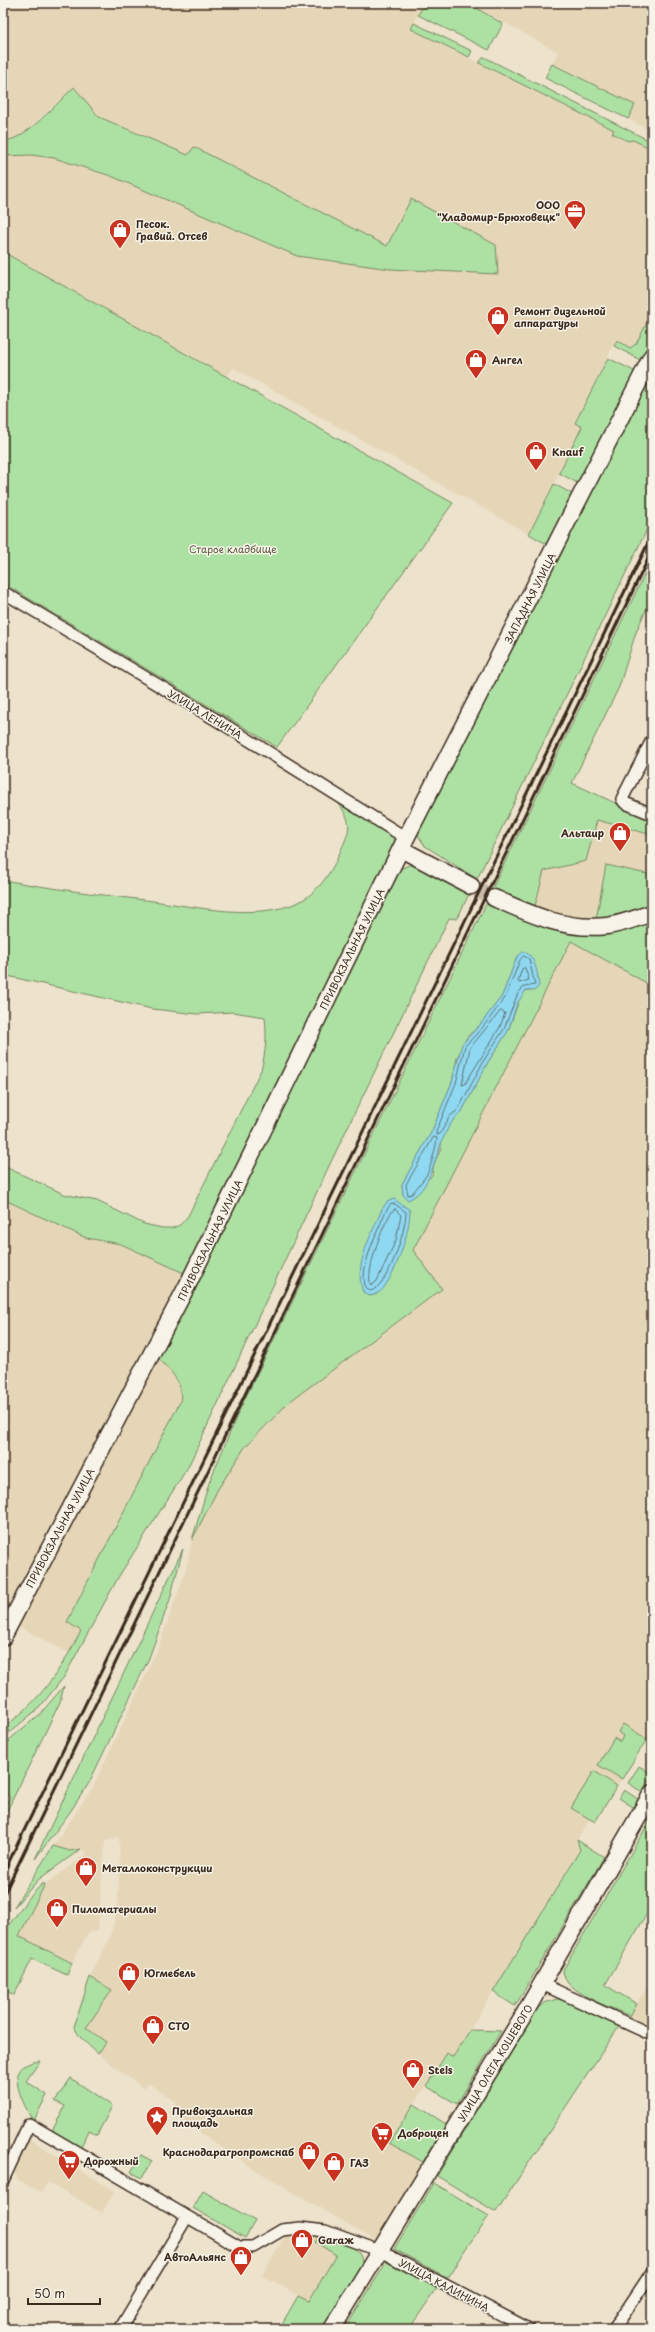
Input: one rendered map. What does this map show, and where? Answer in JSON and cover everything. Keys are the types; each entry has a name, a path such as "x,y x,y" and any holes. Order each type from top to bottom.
{"main road":[{"name":"ЗАПАДНАЯ УЛИЦА","path":"404,844 652,356"},
{"name":"УЛИЦА ЛЕНИНА","path":"404,844 471,886"},
{"name":"ПРИВОКЗАЛЬНАЯ УЛИЦА","path":"3,1637 187,1286 404,844"},
{"path":"494,898 543,919 573,926 608,926 652,913"},
{"name":"УЛИЦА ОЛЕГА КОШЕВОГО","path":"332,2329 542,1984 652,1793"}],"street":[{"name":"УЛИЦА ЛЕНИНА","path":"3,592 228,727 404,844"},
{"path":"652,740 622,799 625,803 652,814"},
{"path":"542,1984 652,2036"},
{"path":"3,2180 29,2124 187,2217 120,2329"},
{"name":"УЛИЦА КАЛИНИНА","path":"187,2217 244,2248 253,2247 282,2230 313,2228 380,2251 529,2329"},
{"path":"614,2329 652,2272"}],"shaded area":[{"path":"3,3 433,3 422,8 411,29 614,130 612,133 628,141 633,139 652,149 652,313 636,344 630,348 616,340 575,423 582,427 529,534 233,368 227,377 3,252 3,156 5,155 31,155 54,158 390,269 411,200 388,246 194,147 188,155 99,117 74,87 22,135 5,141"},
{"path":"468,3 652,3 652,131 628,119 635,105 552,64 558,52"},
{"path":"596,820 652,835 652,875 606,866 596,920 576,919 535,906 544,871 586,861"},
{"path":"571,941 652,986 652,1730 595,1822 590,1819 577,1840 580,1850 453,2057 447,2053 389,2142 423,2162 376,2241 256,2170 187,2124 170,2112 176,2102 148,2083 144,2089 98,2054 106,2042 86,2028 112,1990 90,1977 110,1937 116,1916 120,1868 119,1837 105,1841 98,1931 88,1933 72,1963 18,1936 45,1884 88,1853 81,1849 70,1851 53,1846 93,1787 158,1648 185,1573 192,1540 218,1489 238,1455 289,1402 442,1289 413,1251"},
{"path":"3,1199 86,1238 121,1244 186,1274 3,1620"},
{"path":"158,1358 171,1370 179,1385 182,1393 180,1402 67,1622 81,1630 69,1653 17,1626"},
{"path":"652,1978 652,2029 630,2016"},
{"path":"29,2139 115,2191 102,2213 48,2182 41,2193 18,2180 12,2169"},
{"path":"288,2231 317,2232 336,2254 309,2302 262,2275"}],"green space":[{"path":"433,3 468,3 503,24 489,50 418,15 422,8"},
{"path":"414,23 472,51 469,57 411,29"},
{"path":"484,57 652,142 652,149 633,140 628,141 612,133 614,130 479,63"},
{"path":"552,64 635,105 628,119 545,78"},
{"path":"74,87 99,117 188,155 194,147 387,246 411,199 496,245 498,274 390,269 297,256 111,176 54,158 31,155 3,156 3,140 11,140 30,129"},
{"name":"Старое кладбище","path":"3,252 453,503 277,747 3,583"},
{"path":"652,313 652,347 644,362 614,346 617,340 630,348 636,344"},
{"path":"608,358 638,373 581,485 559,473 582,427 575,423"},
{"path":"652,373 652,519 477,879 425,846 418,835 420,826 560,556"},
{"path":"554,484 576,496 550,546 529,534"},
{"path":"652,559 652,596 636,632 619,687 572,783 652,819 652,835 597,820 586,861 544,871 535,906 492,889"},
{"path":"336,800 393,835 397,843 186,1274 121,1244 86,1238 3,1199 3,1166 64,1194 97,1201 144,1224 162,1228 173,1228 180,1225 188,1216 261,1070 266,1038 265,1017 233,1012 198,1014 152,1009 3,975 3,880 78,892 207,909 246,912 282,908 299,902 312,894 327,876 338,857 349,827 346,816"},
{"path":"409,865 417,866 470,892 457,919 449,918 328,1168 188,1467 119,1576 64,1677 39,1708 3,1738 3,1728 28,1707 48,1684 57,1672 81,1631 67,1622 180,1402 181,1395 178,1383 172,1373 158,1358 400,869"},
{"path":"606,865 652,875 652,909 596,920"},
{"path":"488,900 528,918 652,921 652,986 571,941 413,1250 442,1289 289,1402 245,1447 218,1489 192,1540 209,1483 238,1413","holes":["517,957 535,971 539,980 521,995 508,1031 488,1062 461,1113 453,1119 441,1140 441,1149 434,1163 432,1175 423,1185 403,1195 402,1184 432,1131 452,1082 457,1058 467,1037 480,1025 502,996","382,1209 377,1294 370,1296 363,1292 367,1247"]},
{"path":"183,1549 170,1599 149,1658 89,1783 70,1812 35,1859"},
{"path":"64,1686 60,1702 3,1819 3,1803 7,1803 10,1798 8,1795 3,1794 3,1745 40,1714"},
{"path":"623,1724 647,1739 622,1779 598,1765 614,1738 620,1742 623,1736 618,1732"},
{"path":"639,1766 652,1774 642,1792 628,1783"},
{"path":"594,1771 617,1786 595,1822 571,1808"},
{"path":"624,1790 638,1799 633,1807 619,1798"},
{"path":"652,1817 652,1905 605,1985 637,2004 630,2016 601,2004 571,1986 565,1978 563,1970"},
{"path":"577,1840 604,1857 515,2006 493,1992 580,1850"},
{"path":"53,1846 70,1851 81,1849 39,1879 14,1907"},
{"path":"42,1884 45,1884 19,1936 72,1963 67,1975 32,1959 14,1995 3,1989 3,1933 27,1900"},
{"path":"90,1977 112,1990 86,2028 106,2042 98,2054 80,2037 74,2027"},
{"path":"557,1999 564,1999 620,2025 496,2212 437,2176 538,2008 544,2003"},
{"path":"470,2030 501,2031 457,2104 426,2086 447,2053 453,2057"},
{"path":"40,2061 26,2081 47,2095 33,2122 20,2095 18,2077 21,2069 28,2064"},
{"path":"71,2078 112,2106 97,2135 89,2131 80,2148 51,2133 65,2106 55,2101"},
{"path":"414,2104 446,2124 423,2162 389,2143"},
{"path":"141,2155 152,2161 142,2178 131,2172"},
{"path":"434,2183 489,2216 462,2254 448,2278 394,2249"},
{"path":"203,2191 255,2221 245,2238 193,2208"},
{"path":"321,2235 341,2241 353,2247 361,2257 362,2264 324,2329 279,2329 298,2296 309,2301 336,2255 315,2242"},
{"path":"387,2261 437,2288 409,2329 345,2329"}],"water":[{"path":"523,952 527,953 533,960 537,971 539,986 534,991 526,990 517,1004 508,1031 488,1062 461,1113 452,1122 445,1134 425,1184 418,1193 408,1200 403,1195 402,1184 432,1131 452,1082 462,1044 480,1025 502,996 517,957"},
{"path":"394,1199 410,1210 408,1228 398,1260 390,1279 382,1290 377,1294 370,1296 363,1292 360,1271 362,1260 382,1209 387,1202"}],"tunnel":[{"path":"471,886 494,898"}],"railway":[{"path":"3,1874 652,535"},
{"path":"3,1896 652,551"}],"place":[{"name":"ООО \"Хладомир-Брюховецк\"","path":"575,230"},
{"name":"Песок. Гравий. Отсев","path":"120,250"},
{"name":"Ремонт дизельной аппаратуры","path":"498,336"},
{"name":"Ангел","path":"476,380"},
{"name":"Knauf","path":"536,472"},
{"name":"Альтаир","path":"620,852"},
{"name":"Металлоконструкции","path":"86,1888"},
{"name":"Пиломатериалы","path":"57,1928"},
{"name":"Югмебель","path":"129,1992"},
{"name":"СТО","path":"153,2046"},
{"name":"Stels","path":"413,2090"},
{"name":"Привокзальная площадь","path":"157,2136"},
{"name":"Доброцен","path":"382,2152"},
{"name":"Краснодарагропромснаб","path":"309,2172"},
{"name":"Дорожный","path":"69,2180"},
{"name":"ГАЗ","path":"334,2182"},
{"name":"Garaж","path":"302,2260"},
{"name":"АвтоАльянс","path":"241,2276"}]}
